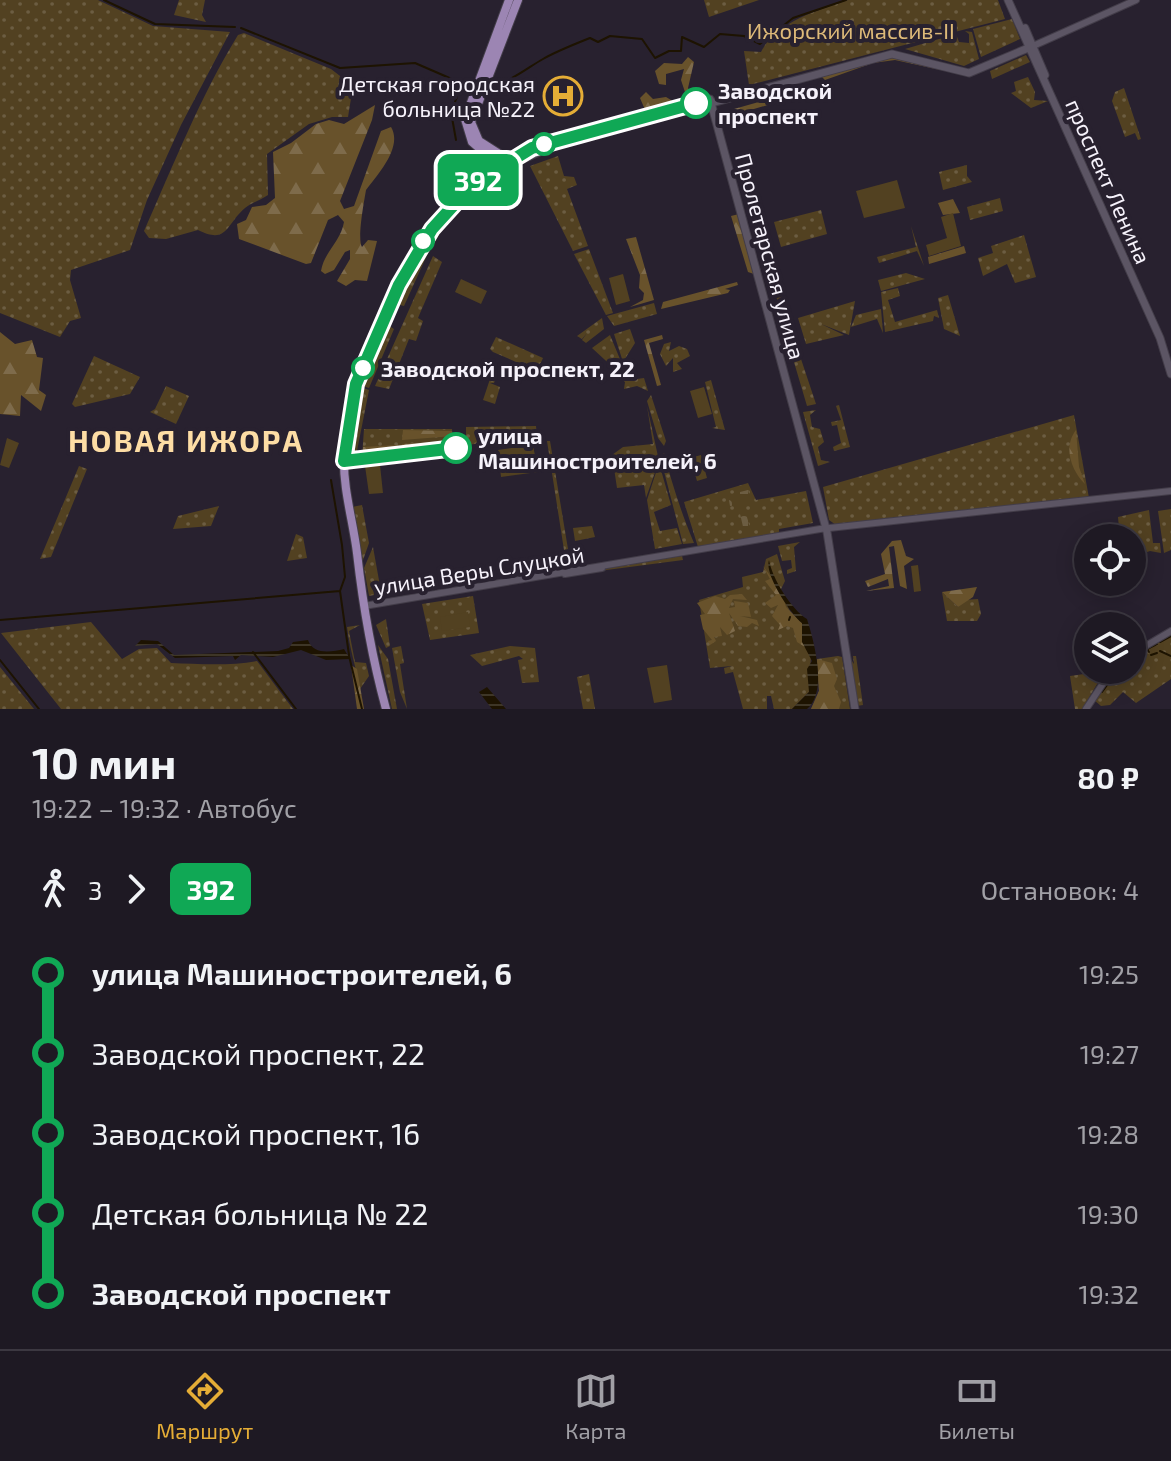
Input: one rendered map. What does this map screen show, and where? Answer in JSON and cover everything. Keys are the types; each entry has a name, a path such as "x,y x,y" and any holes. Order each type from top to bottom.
{"main road":[{"path":"508,163 479,141 471,126 509,0"},
{"path":"388,709 366,605 344,461 353,396 413,256 436,224 487,174 494,163 469,138 465,119 518,0"},
{"path":"487,174 544,144 894,51 969,70 1030,45 1011,0"},
{"name":"проспект Ленина","path":"1030,45 1171,363"},
{"name":"проспект Ленина","path":"1030,45 1156,330 1171,374"},
{"name":"Пролетарская улица","path":"711,101 826,529 855,709"},
{"path":"486,153 508,163"},
{"path":"462,197 508,163"}],"street":[{"path":"1030,45 1133,0"},
{"name":"улица Веры Слуцкой","path":"366,605 826,529 1171,491"},
{"path":"1146,646 1171,631"},
{"path":"1086,709 1103,684"}],"green space":[{"path":"0,0 98,0 153,26 230,32 181,125 147,200 130,250 71,270 70,280 81,318 70,321 60,337 0,313"},
{"path":"179,0 205,0 202,15 206,22 174,15"},
{"path":"704,0 759,0 709,17"},
{"name":"Ижорский массив-II","path":"848,0 998,0 1005,19 749,85 744,51 761,52 768,41 787,25"},
{"path":"1012,19 1020,39 981,57 973,29"},
{"path":"965,31 972,32 979,59 964,66 905,49 956,34 959,42 969,43 969,34"},
{"path":"244,33 331,69 353,86 348,117 332,117 309,124 267,154 268,195 245,208 226,231 215,235 198,230 166,239 149,238 144,231 188,131 224,58 238,35"},
{"path":"1026,55 1030,62 992,79 990,71"},
{"path":"895,56 945,71 895,60 873,63 825,80 822,77"},
{"path":"688,57 694,62 688,88 692,95 685,92 681,80 684,69 666,74 666,85 659,84 655,71 664,63 682,64"},
{"path":"1028,77 1035,92 1034,100 1048,101 1031,108 1011,93 1016,91 1014,82"},
{"path":"1124,88 1141,139 1138,140 1135,133 1125,137 1112,101 1115,92"},
{"path":"646,92 653,99 666,97 676,103 646,112 640,98"},
{"path":"784,95 785,100 747,111 747,118 730,123 727,111"},
{"path":"375,105 340,201 344,209 354,206 381,131 391,127 394,135 392,152 366,190 362,247 368,240 377,241 367,281 355,280 346,286 337,281 350,259 350,250 345,252 334,270 325,274 321,271 342,229 344,222 338,215 328,220 311,263 306,264 239,239 237,224 246,220 252,207 266,205 275,198 273,152 316,124 329,120 344,124"},
{"path":"558,156 564,176 574,177 577,185 567,189 588,246 573,251 530,166"},
{"path":"967,165 967,176 972,182 943,190 939,172"},
{"path":"897,180 905,208 864,218 856,191"},
{"path":"481,188 444,227 431,248 426,244 456,206"},
{"path":"1000,198 1003,211 970,220 967,207"},
{"path":"953,199 960,213 943,215 938,203"},
{"path":"821,210 827,234 781,247 774,222"},
{"path":"953,213 961,246 929,256 926,245 947,238 941,217"},
{"path":"739,214 754,274 748,272 731,216"},
{"path":"911,226 924,266 917,251 879,263 877,257 916,247"},
{"path":"1024,235 1036,277 1015,283 1007,264 983,276 978,258 993,253 991,246"},
{"path":"636,237 654,300 630,307 643,300 644,293 639,288 640,275 626,239"},
{"path":"964,246 966,253 929,264 928,257"},
{"path":"421,249 428,253 404,306 396,304 386,324 394,329 369,388 359,385 400,287"},
{"path":"589,249 613,313 606,315 574,254"},
{"path":"433,256 442,262 418,318 423,321 416,341 409,339 389,389 375,386"},
{"path":"772,262 789,313 782,317 767,264"},
{"path":"906,273 925,279 881,291 878,280"},
{"path":"623,274 630,301 616,305 609,278"},
{"path":"461,279 487,291 481,304 455,292"},
{"path":"737,282 738,285 725,289 730,290 728,293 661,309 663,302"},
{"path":"898,288 900,296 888,300 895,322 937,310 939,318 934,316 933,321 885,332 881,292"},
{"path":"948,295 960,336 944,329 938,298"},
{"path":"855,301 849,335 821,324 844,335 806,344 798,318"},
{"path":"654,303 657,314 614,326 607,316"},
{"path":"881,309 883,333 877,319 851,327 856,315"},
{"path":"602,318 604,329 586,343 582,340 587,333 582,339 577,336"},
{"path":"630,329 635,343 623,362 614,334"},
{"path":"0,332 15,344 32,340 37,357 43,358 39,390 46,395 41,411 21,395 20,416 0,414"},
{"path":"610,335 622,364 617,371 592,348"},
{"path":"662,335 663,339 649,343 661,385 657,386 644,340"},
{"path":"496,337 543,358 537,371 493,352 490,349"},
{"path":"671,342 669,351 679,346 687,349 690,356 677,363 682,369 673,372 673,358 666,366 660,354 664,344"},
{"path":"798,350 816,404 807,406 791,352"},
{"path":"94,356 140,377 130,394 75,407 72,404"},
{"path":"632,365 637,379 644,378 648,391 637,386 624,389 625,382 617,375 622,366 625,378 633,381 625,372"},
{"path":"491,376 496,377 494,383 490,383 500,387 495,404 483,400"},
{"path":"711,380 725,430 712,428 716,427 705,382"},
{"path":"166,386 189,396 176,424 150,412 155,409"},
{"path":"358,386 369,390 356,456 347,456"},
{"path":"704,387 712,414 698,418 690,391"},
{"path":"651,395 666,441 664,446 658,438 647,401"},
{"path":"839,405 850,447 834,451 833,447 841,443 837,425 832,426 831,422 841,420 836,406"},
{"path":"647,406 659,461 646,498 644,485 617,488 612,455 623,447 653,444"},
{"path":"816,410 810,415 812,427 820,429 824,442 818,447 821,460 830,462 818,466 803,412"},
{"path":"1074,415 1089,498 836,525 829,520 823,487"},
{"path":"536,426 537,437 466,445 466,427"},
{"path":"364,429 452,429 453,448 362,457"},
{"path":"403,430 452,431 453,436 402,440"},
{"path":"1076,430 1079,467 1085,484 1070,458 1070,444"},
{"path":"7,438 19,443 9,468 0,465"},
{"path":"451,441 452,447 404,452 402,444"},
{"path":"547,441 550,441 568,549 564,550"},
{"path":"398,445 398,451 363,455 363,447"},
{"path":"533,445 538,472 501,477 498,450"},
{"path":"664,453 694,543 683,544 661,460"},
{"path":"701,455 707,478 697,481 690,458"},
{"path":"659,463 671,505 654,512 660,531 677,528 682,544 655,549 647,500"},
{"path":"380,465 383,493 369,494 365,466"},
{"path":"79,466 87,469 51,557 40,559"},
{"path":"748,483 756,500 806,491 813,523 779,529 779,533 698,547 684,502"},
{"path":"748,490 751,502 744,504 750,529 744,531 738,505 730,506 728,495"},
{"path":"362,505 369,543 362,563 352,507"},
{"path":"219,506 211,526 173,529 178,516"},
{"path":"1171,509 1171,550 1164,553 1158,511"},
{"path":"1149,510 1153,543 1160,543 1161,553 1146,552 1146,524 1119,524 1118,517"},
{"path":"592,526 595,537 575,541 573,528"},
{"path":"296,534 303,537 307,558 287,561"},
{"path":"901,540 906,556 914,559 904,566 907,589 900,586 894,546 889,547 894,588 866,591 889,586 888,579 868,587 865,581 885,574 881,554 892,541"},
{"path":"800,542 794,547 796,571 787,574 787,570 792,568 791,560 782,561 778,546"},
{"path":"373,547 380,586 373,586 374,595 369,596 364,568"},
{"path":"777,554 785,581 780,591 811,654 809,692 792,709 774,709 771,696 767,696 767,709 743,709 733,672 725,674 724,668 732,666 710,668 699,600 743,587 742,577 763,572 766,559"},
{"path":"682,556 683,560 599,571 606,568"},
{"path":"918,565 921,591 914,592 911,566"},
{"path":"763,566 781,590 786,607 802,623 805,647 797,642 793,628 787,626 778,630 780,625 772,616 778,605 771,608 765,603 776,595 765,581 770,579"},
{"path":"977,587 973,597 958,607 942,592"},
{"path":"942,592 958,607 964,600 978,599 981,614 977,621 947,621"},
{"path":"742,594 747,600 733,599 729,608 735,607 734,601 748,603 751,617 740,616 757,620 759,626 752,623 747,627 738,626 729,613 735,631 727,635 720,627 722,636 714,637 716,641 710,645 708,641 712,640 703,629 700,615 705,614 697,603 715,596 725,599 730,595"},
{"path":"473,596 479,633 430,640 422,604"},
{"path":"468,612 470,627 442,631 440,617"},
{"path":"386,619 390,646 386,648 376,625"},
{"path":"91,622 122,659 139,649 157,648 171,663 257,661 293,709 61,709 1,633"},
{"path":"360,625 349,631 355,662 366,663 369,676 360,689 347,627"},
{"path":"1171,634 1171,679 1136,703 1123,692 1110,705 1101,706 1094,700 1106,684 1146,684 1146,649"},
{"path":"378,645 388,659 397,709 392,709"},
{"path":"401,646 404,663 400,664 407,709 400,692 392,648"},
{"path":"510,646 535,648 539,682 522,683 518,660 523,659 519,656 482,666 470,655"},
{"path":"853,656 856,656 863,705 857,706 849,657 854,664"},
{"path":"842,657 850,709 811,709 819,691 817,659"},
{"path":"817,659 832,663 837,679 834,686 841,702 839,709 811,709 819,691"},
{"path":"351,665 357,669 364,709 357,709"},
{"path":"667,665 672,700 654,703 647,668"},
{"path":"0,667 34,709 0,709"},
{"path":"589,674 595,709 583,709 577,677"},
{"path":"1074,675 1074,684 1097,684 1082,709 1075,709 1070,676"}],"shaded area":[{"path":"769,560 783,592 807,619 813,640 818,666 817,691 807,709 792,709 809,692 807,669 812,661 802,642 802,623 774,583"},
{"path":"141,640 158,641 174,655 278,651 289,648 293,642 308,640 318,650 344,649 350,659 326,660 301,650 273,657 241,655 235,660 233,656 175,658 157,644 135,646"},
{"path":"487,687 506,709 492,709 479,692"}],"waterway":[{"path":"104,0 155,24 235,27"},
{"path":"493,85 590,38 598,42 610,36 642,39 655,58 669,51 681,51 682,37 704,47 720,34 744,36 760,44 793,18 846,0"},
{"path":"241,28 340,68 415,63 468,86"},
{"path":"459,94 462,85"},
{"path":"456,140 451,112 457,97"},
{"path":"331,480 342,545 345,577 340,591 349,655"},
{"path":"0,620 340,591"},
{"path":"1160,642 1171,636"},
{"path":"1147,649 1157,644"},
{"path":"1146,650 1149,652"},
{"path":"1160,651 1171,656"},
{"path":"253,652 296,709"},
{"path":"1151,655 1157,653"},
{"path":"349,656 362,709"},
{"path":"0,660 39,709"},
{"path":"1102,692 1108,684"}],"bus line":[{"name":"392","path":"456,448 344,461 349,413 356,384 399,285 423,241 476,181 524,152 696,103"}],"place":[{"name":"Детская городская больница №22","path":"563,96"},
{"name":"Заводской проспект","path":"696,103"},
{"name":"Заводской проспект, 22","path":"363,368"},
{"name":"улица Машиностроителей, 6","path":"456,448"}],"district":[{"name":"НОВАЯ ИЖОРА","path":"186,440"}]}
